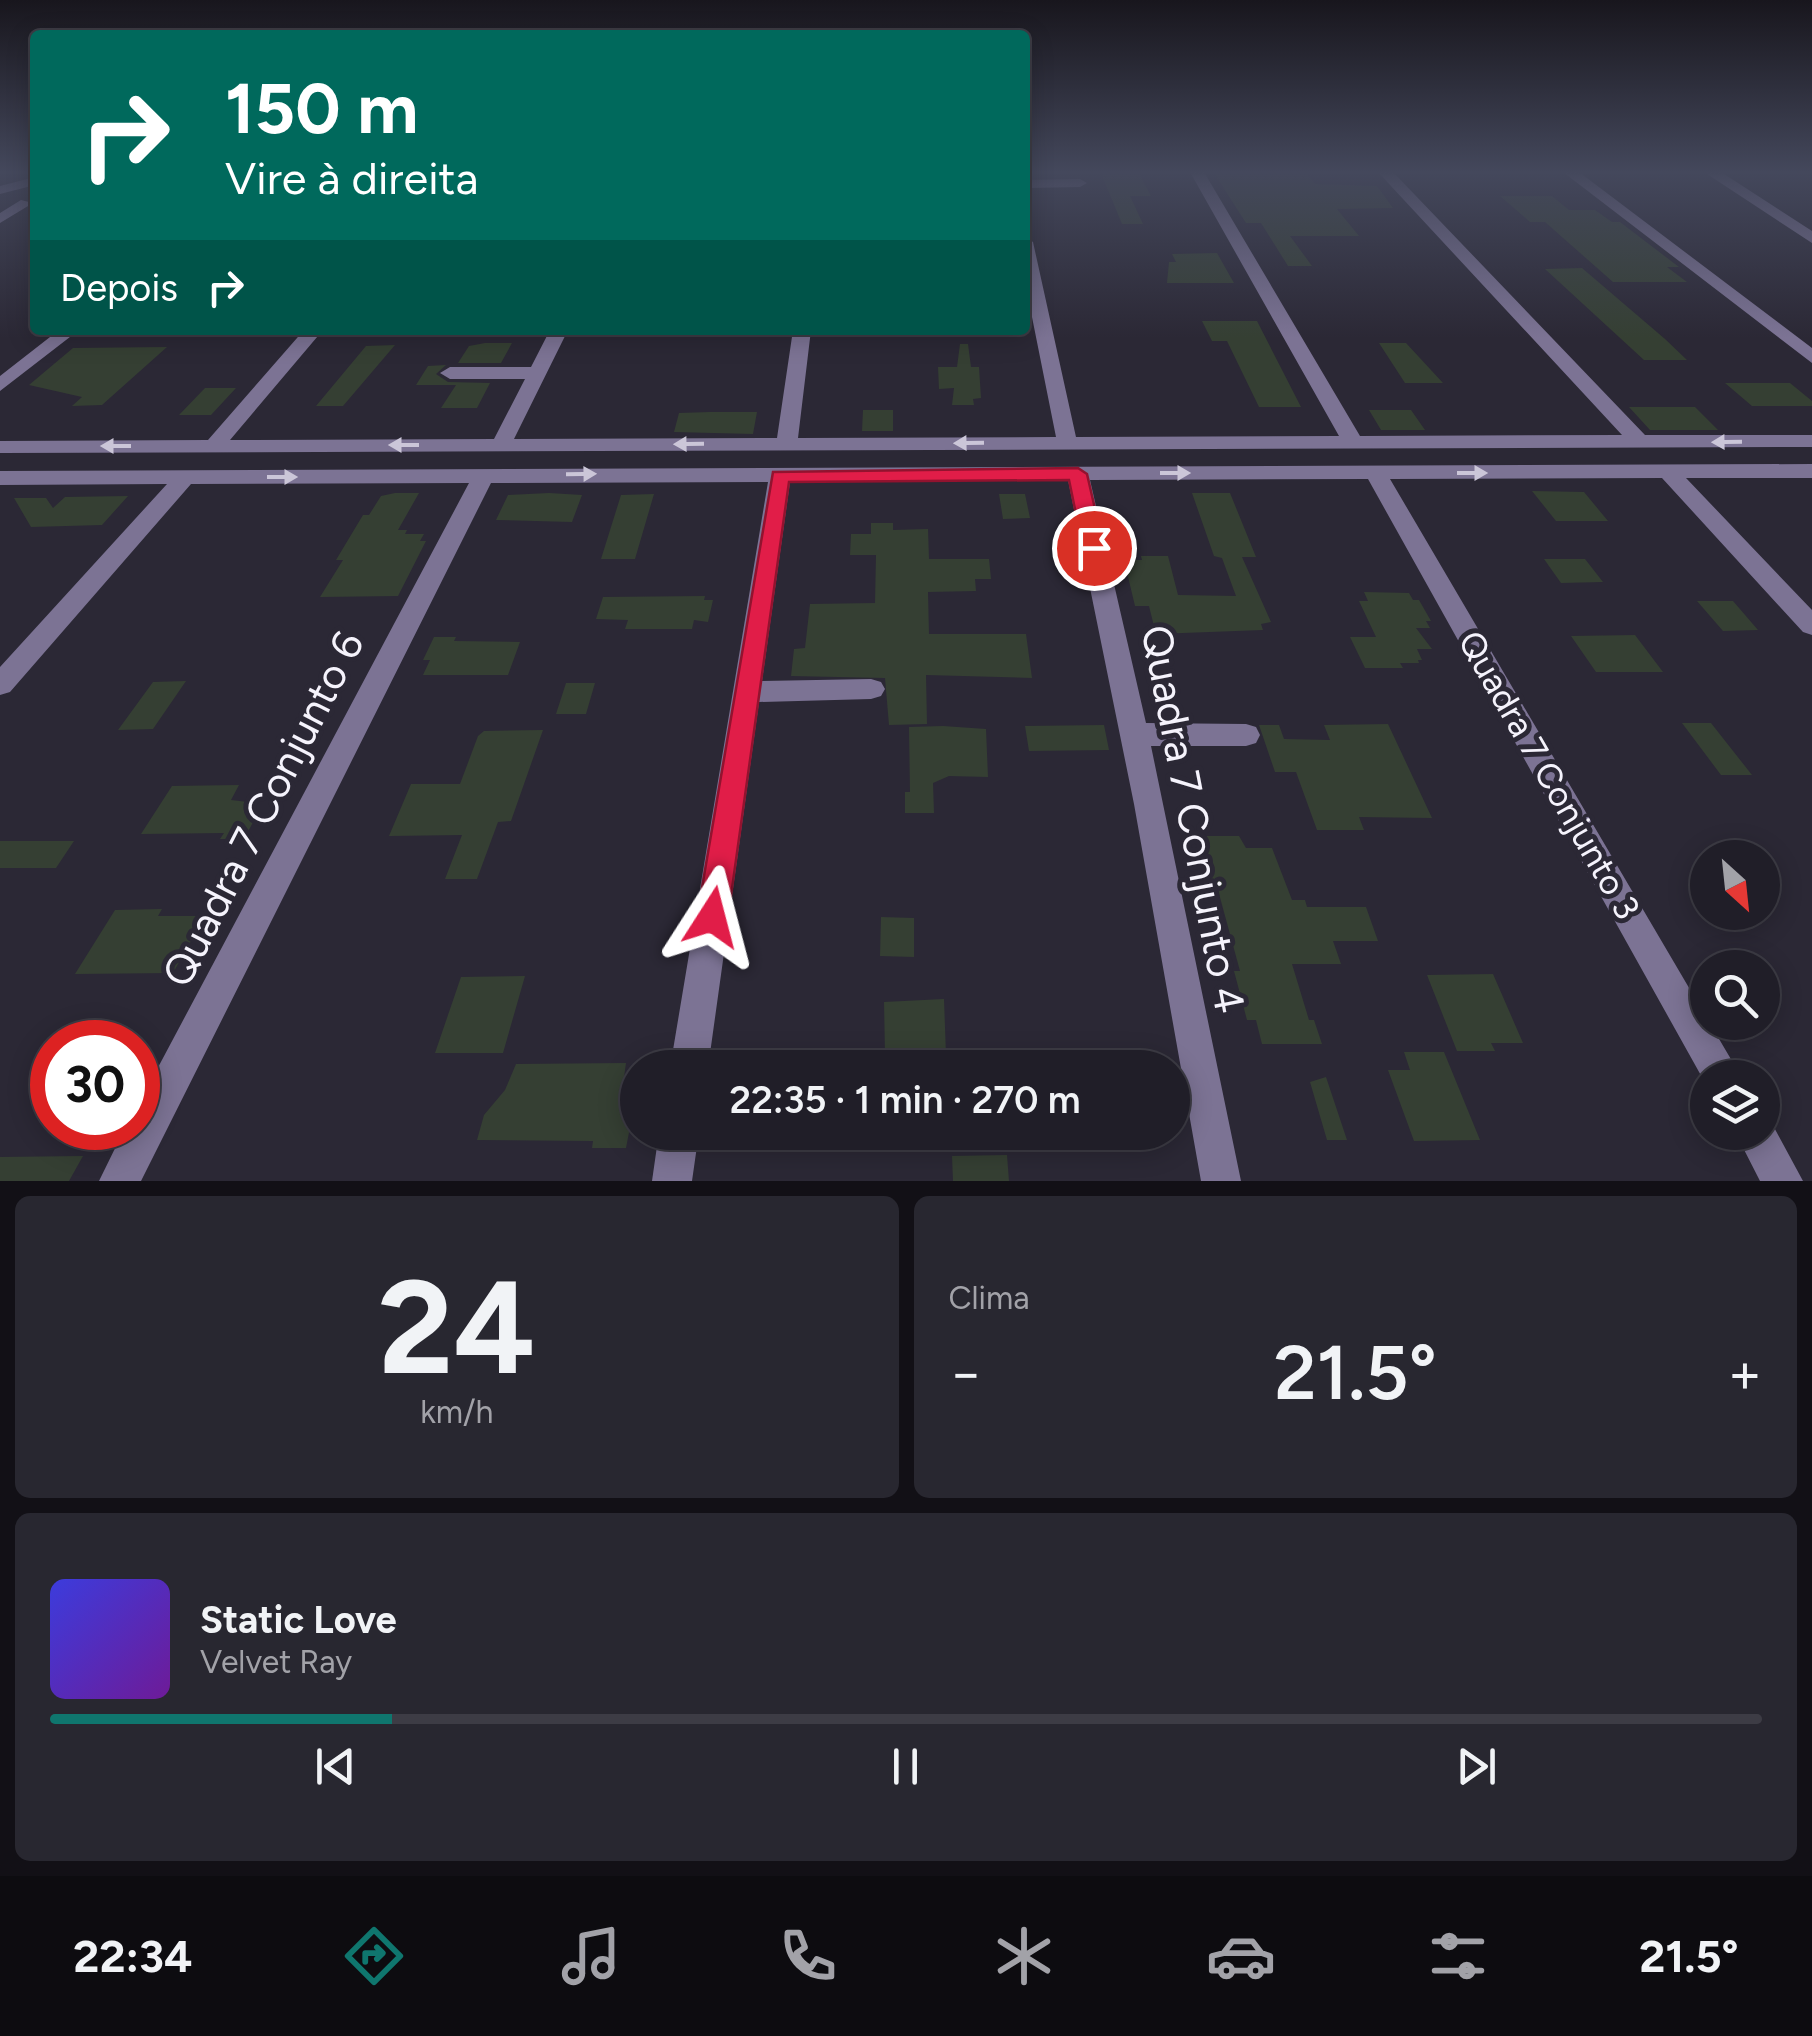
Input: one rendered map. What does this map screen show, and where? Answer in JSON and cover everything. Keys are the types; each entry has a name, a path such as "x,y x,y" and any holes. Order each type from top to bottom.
{"street":[{"path":"1229,227 1353,444"},
{"path":"1437,227 1642,444"},
{"path":"1642,227 1812,357"},
{"path":"1030,266 1067,442"},
{"path":"0,386 64,335"},
{"path":"214,446 310,335"},
{"path":"502,445 557,335"},
{"path":"787,443 801,335"},
{"path":"450,373 538,373"},
{"path":"0,446 1812,441"},
{"path":"1209,443 1220,473"},
{"path":"916,475 920,444"},
{"path":"1496,444 1521,474"},
{"path":"618,474 630,445"},
{"path":"11,478 58,446"},
{"path":"334,477 359,446"},
{"path":"11,478 1670,474 1812,470"},
{"name":"Quadra 7 Conjunto 3","path":"1375,472 1713,1060"},
{"name":"Quadra 7 Conjunto 4","path":"1078,474 1134,734 1221,1181"},
{"path":"1670,474 1812,626"},
{"name":"Quadra 7 Conjunto 6","path":"119,1181 483,476"},
{"path":"692,1050 780,476"},
{"path":"0,685 185,477"},
{"path":"747,692 871,689"},
{"path":"1134,734 1246,735"},
{"path":"672,1181 676,1150"},
{"path":"1765,1150 1783,1181"}],"building":[{"path":"1264,227 1352,227 1359,236 1290,236 1312,266 1288,266"},
{"path":"1551,227 1627,227 1679,267 1667,267 1687,282 1613,282"},
{"path":"1217,253 1234,283 1167,283 1169,262 1176,262 1172,254"},
{"path":"1582,268 1687,360 1644,360 1545,269"},
{"path":"1202,321 1257,321 1301,407 1259,407 1227,341 1212,341"},
{"path":"512,343 501,363 458,363 469,346"},
{"path":"1379,343 1406,343 1443,383 1405,383"},
{"path":"960,344 968,344 971,367 979,367 981,398 973,399 974,405 952,405 954,388 939,389 938,367 957,367"},
{"path":"395,345 343,406 316,406 366,346"},
{"path":"167,347 102,405 72,406 82,397 29,385 73,348"},
{"path":"446,365 436,374 448,382 490,383 477,408 441,408 456,385 416,385 428,366"},
{"path":"1725,383 1790,383 1812,401 1812,406 1752,406"},
{"path":"205,388 236,388 211,415 179,415"},
{"path":"1629,407 1695,407 1718,430 1650,430"},
{"path":"863,410 893,410 893,431 862,431"},
{"path":"1369,410 1411,410 1425,430 1381,430"},
{"path":"757,412 753,434 674,432 679,413"},
{"path":"1532,491 1584,492 1608,521 1556,521"},
{"path":"419,493 398,530 424,534 420,541 426,541 398,596 320,597 343,560 336,560 363,515 369,515 381,496"},
{"path":"1192,493 1230,493 1256,557 1242,557 1271,622 1261,624 1263,630 1156,634 1149,606 1135,606 1124,560 1142,560 1141,556 1168,556 1178,595 1236,596 1222,558 1214,556"},
{"path":"654,494 635,559 601,559 621,495"},
{"path":"999,494 1025,494 1030,518 1003,519"},
{"path":"508,495 582,495 572,522 496,520"},
{"path":"128,496 102,525 31,527 14,498 46,498 53,508 65,497"},
{"path":"871,523 893,523 893,530 928,529 929,559 989,559 991,579 975,579 976,591 928,592 929,634 1026,634 1032,678 926,675 927,724 889,725 885,678 791,676 794,649 805,648 810,604 875,603 876,555 850,555 851,534 871,534"},
{"path":"1544,559 1585,559 1603,582 1561,583"},
{"path":"1364,592 1409,593 1413,600 1419,600 1431,621 1426,621 1430,628 1416,628 1432,649 1417,649 1422,660 1419,663 1400,663 1403,668 1365,668 1350,637 1376,637 1359,601 1368,601"},
{"path":"705,596 704,600 713,600 708,622 694,620 692,629 625,629 628,620 596,619 603,597"},
{"path":"1697,601 1733,601 1758,630 1723,631"},
{"path":"1635,635 1663,672 1596,672 1571,636"},
{"path":"434,637 520,642 508,675 423,675 430,660 423,660"},
{"path":"186,681 153,729 118,730 153,682"},
{"path":"566,683 595,683 586,714 556,714"},
{"path":"1682,723 1711,723 1752,775 1721,775"},
{"path":"1388,724 1432,818 1359,817 1364,830 1317,830 1296,772 1275,772 1259,725 1279,725 1284,739 1330,740 1324,725"},
{"path":"1104,725 1109,750 1029,751 1025,726"},
{"path":"909,727 986,729 988,777 949,776 933,783 934,813 905,813 905,792 910,792"},
{"path":"543,730 511,821 498,822 477,879 445,879 462,835 389,836 411,784 460,784 478,736 484,731"},
{"path":"239,785 231,800 256,803 249,815 257,815 244,839 220,839 224,833 141,834 172,786"},
{"path":"1201,836 1239,836 1246,848 1272,848 1292,900 1305,900 1307,907 1366,907 1378,941 1333,941 1341,964 1292,964 1309,1020 1314,1020 1322,1044 1262,1044 1256,1020 1247,1020 1234,971 1240,971 1215,879 1209,880"},
{"path":"0,841 74,841 56,868 0,868"},
{"path":"162,909 158,916 205,916 173,973 75,974 115,910"},
{"path":"881,917 914,918 914,957 880,956"},
{"path":"1493,974 1523,1043 1491,1043 1495,1051 1457,1051 1427,975"},
{"path":"525,976 503,1053 435,1053 461,977"},
{"path":"944,999 946,1050 885,1050 884,1002"},
{"path":"1404,1052 1444,1052 1480,1140 1414,1141 1388,1070 1410,1070"},
{"path":"620,1063 620,1148 592,1148 593,1141 477,1140 484,1115 505,1090 516,1064"},
{"path":"1326,1077 1347,1140 1327,1140 1310,1082"},
{"path":"1007,1155 1009,1181 953,1181 952,1156"},
{"path":"83,1156 69,1181 0,1181 0,1157"}],"route":[{"path":"712,917 780,476 1078,474 1094,548"}]}
